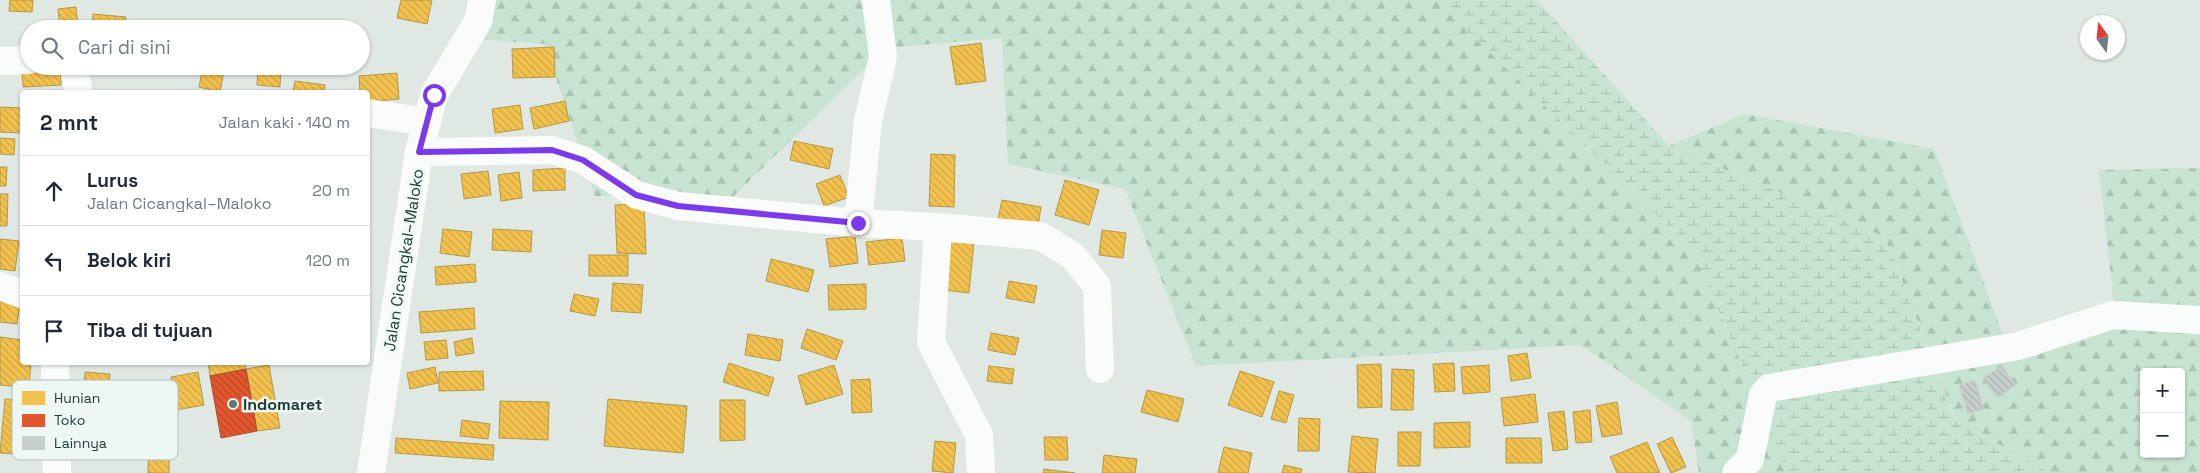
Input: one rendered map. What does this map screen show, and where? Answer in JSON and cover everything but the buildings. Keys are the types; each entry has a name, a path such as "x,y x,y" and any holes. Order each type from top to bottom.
{"street":[{"name":"Jalan Cicangkal–Maloko","path":"371,473 419,152 426,122 434,95 478,21 482,0"},
{"path":"858,223 868,121 883,57 876,0"},
{"path":"0,61 20,60"},
{"path":"75,75 79,90"},
{"path":"370,113 426,122"},
{"path":"419,152 552,150 583,160 636,195 678,206 858,223 938,226 1040,236 1074,256 1097,286 1100,369"},
{"path":"938,226 931,342 980,435 981,473"},
{"path":"0,286 20,293"},
{"path":"1736,473 1750,459 1763,395 1769,388 2018,346 2113,315 2200,320"},
{"path":"55,365 55,380"},
{"path":"57,460 57,473"}],"green space":[{"path":"467,0 1436,0 1693,250 1788,473 1699,473 1691,421 1581,345 1196,366 1125,189 1008,164 1002,38 885,48 734,196 595,196 545,44 460,38"},
{"path":"1436,0 1537,0 1669,146 1885,237 1955,420 2050,473 1788,473 1693,250"},
{"path":"1745,114 1934,149 2007,345 2116,324 2099,170 2200,168 2200,473 2050,473 1956,420 1885,237 1669,146"}],"place":[{"name":"Indomaret","path":"233,404"}],"route":[{"path":"434,95 419,152 552,150 583,160 636,195 678,206 858,223"}]}
